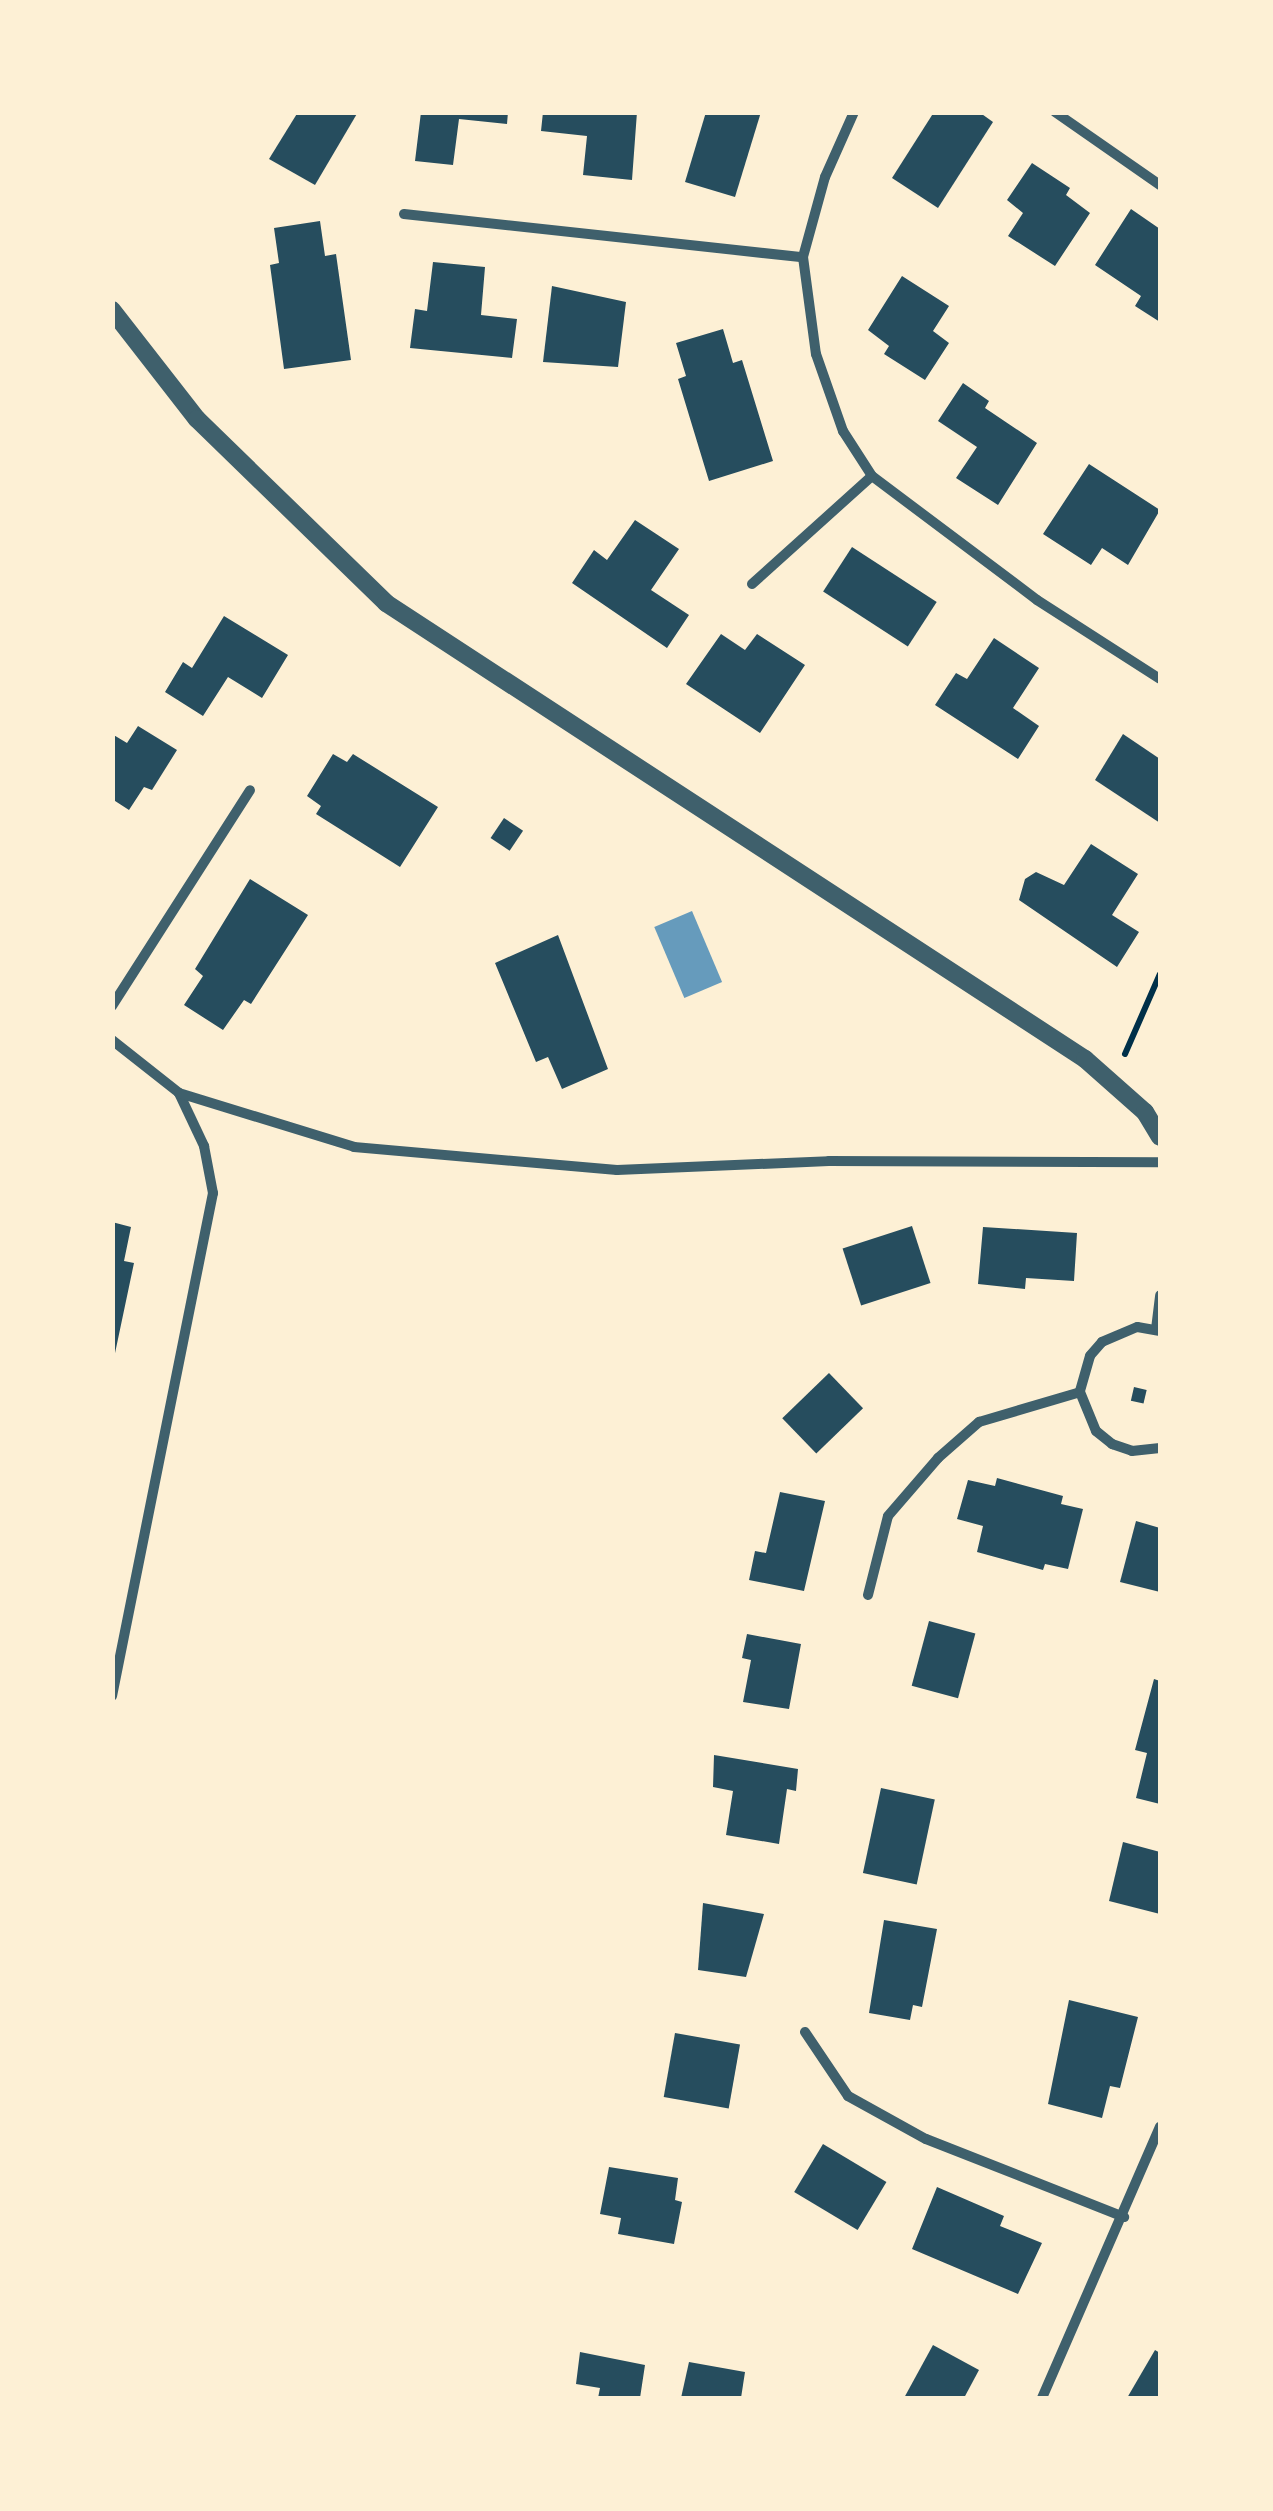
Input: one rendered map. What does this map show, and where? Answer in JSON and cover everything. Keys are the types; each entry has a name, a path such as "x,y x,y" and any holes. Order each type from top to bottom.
{"street":[{"path":"854,112 802,257 816,354 844,431 872,476 1037,600 1160,679"},
{"path":"1055,112 1160,185"},
{"path":"404,214 802,257"},
{"path":"112,310 197,419 386,604 1085,1058 1146,1112 1160,1137"},
{"path":"752,584 872,476"},
{"path":"112,1006 250,790"},
{"path":"112,1040 179,1093 354,1146 616,1170 829,1161 1160,1162"},
{"path":"112,1696 213,1193 204,1146 179,1093"},
{"path":"1160,1296 1158,1330 1137,1327 1102,1342 1090,1356 1080,1392 1096,1431 1112,1444 1132,1451 1160,1448"},
{"path":"868,1595 888,1516 938,1458 979,1422 1080,1392"},
{"path":"804,2032 848,2096 926,2139 1124,2217"},
{"path":"1042,2398 1160,2127"}],"path":[{"path":"1085,1058 1104,1046 1124,1056 1160,974"}],"water":[{"path":"692,911 722,982 684,998 654,927"}],"building":[{"path":"298,112 358,112 315,185 269,159"},
{"path":"421,112 508,112 507,124 459,119 453,165 415,161"},
{"path":"543,112 637,112 632,180 583,175 587,136 541,131"},
{"path":"706,112 761,112 735,197 685,182"},
{"path":"934,112 979,112 993,122 938,208 892,178"},
{"path":"1032,163 1070,188 1066,195 1090,213 1055,266 1008,236 1023,213 1007,200"},
{"path":"1131,209 1160,229 1160,322 1135,306 1141,296 1095,265"},
{"path":"320,221 325,256 336,254 351,360 284,369 270,265 279,263 274,228"},
{"path":"433,262 485,267 481,315 517,319 512,358 410,348 415,309 427,311"},
{"path":"902,276 949,306 933,331 949,343 925,380 884,354 889,346 868,330"},
{"path":"552,286 626,302 618,367 543,362"},
{"path":"723,329 733,363 742,360 773,461 709,481 678,379 686,376 676,343"},
{"path":"963,383 989,401 985,408 1037,443 998,505 956,478 977,447 938,421"},
{"path":"1089,464 1160,510 1128,565 1102,548 1091,565 1043,534"},
{"path":"635,520 679,549 651,590 689,615 667,648 572,583 594,550 607,560"},
{"path":"852,547 937,602 908,646 823,591"},
{"path":"224,616 288,655 262,698 228,677 203,716 165,692 183,662 192,668"},
{"path":"721,634 745,650 757,634 805,665 760,733 686,684"},
{"path":"994,638 1039,668 1013,708 1039,726 1018,759 935,705 956,673 967,679"},
{"path":"138,726 177,750 152,790 144,787 129,810 112,799 112,734 127,743"},
{"path":"1123,734 1160,759 1160,823 1095,780"},
{"path":"333,754 347,762 353,754 438,807 400,867 316,814 321,806 307,796"},
{"path":"504,818 523,831 510,851 491,838"},
{"path":"1091,844 1138,874 1112,915 1139,932 1117,967 1019,900 1025,879 1036,872 1064,885"},
{"path":"250,879 308,915 251,1004 244,1000 223,1030 184,1005 203,976 195,969"},
{"path":"558,935 608,1069 562,1089 548,1057 536,1062 495,963"},
{"path":"112,1222 131,1227 124,1261 134,1263 114,1358"},
{"path":"912,1226 931,1283 861,1306 843,1249"},
{"path":"983,1227 1077,1233 1074,1281 1026,1278 1025,1289 978,1284"},
{"path":"829,1373 863,1408 816,1453 782,1418"},
{"path":"1134,1387 1147,1390 1144,1404 1131,1401"},
{"path":"997,1478 1063,1496 1061,1504 1083,1509 1068,1569 1045,1564 1043,1570 977,1552 983,1526 957,1519 968,1480 995,1486"},
{"path":"780,1492 825,1501 804,1591 749,1580 755,1551 766,1553"},
{"path":"1136,1521 1160,1528 1160,1592 1120,1582"},
{"path":"929,1621 975,1633 958,1698 912,1686"},
{"path":"747,1634 801,1644 789,1709 743,1702 751,1660 742,1658"},
{"path":"1154,1679 1160,1681 1160,1804 1136,1798 1147,1753 1135,1750"},
{"path":"714,1755 798,1769 796,1791 787,1789 779,1844 726,1835 733,1791 713,1787"},
{"path":"881,1788 935,1799 917,1885 863,1873"},
{"path":"1123,1842 1160,1852 1160,1914 1109,1901"},
{"path":"703,1903 764,1914 746,1977 698,1970"},
{"path":"884,1920 937,1929 922,2007 913,2005 910,2020 869,2013"},
{"path":"1069,2000 1138,2017 1120,2088 1110,2086 1102,2118 1048,2104"},
{"path":"675,2033 740,2044 729,2108 664,2097"},
{"path":"823,2144 886,2182 858,2230 794,2192"},
{"path":"609,2167 678,2178 675,2200 682,2202 674,2244 618,2234 621,2218 600,2214"},
{"path":"937,2187 1004,2216 1000,2226 1042,2243 1018,2294 912,2249"},
{"path":"933,2345 979,2370 964,2398 904,2398"},
{"path":"1155,2350 1160,2353 1160,2398 1127,2398"},
{"path":"580,2352 645,2365 640,2398 598,2398 600,2388 576,2384"},
{"path":"689,2362 745,2372 741,2398 681,2398"}]}
